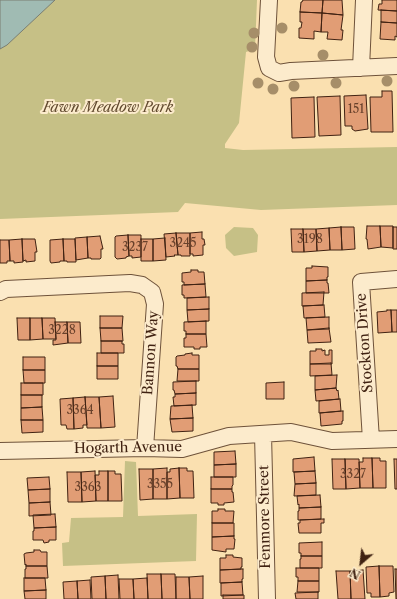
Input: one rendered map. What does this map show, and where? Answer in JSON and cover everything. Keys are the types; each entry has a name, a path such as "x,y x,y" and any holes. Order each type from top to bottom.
{"street":[{"path":"269,0 266,57 269,68 279,73 291,71 397,66"},
{"path":"360,68 364,0"},
{"name":"Stockton Drive","path":"371,440 361,282 397,279"},
{"name":"Bannon Way","path":"0,292 6,289 130,283 142,286 152,292 155,304 145,448"},
{"name":"Hogarth Avenue","path":"0,451 182,448 229,436 291,432 332,441 397,439"},
{"name":"Fenmore Street","path":"263,434 267,599"}],"green space":[{"name":"Fawn Meadow Park","path":"0,0 257,0 255,49 246,52 239,123 225,144 225,148 243,150 397,147 397,205 261,210 185,203 178,212 0,219"},
{"path":"234,227 253,228 258,235 257,252 234,256 226,248 225,235"},
{"path":"125,461 136,462 138,516 197,514 196,561 63,566 62,543 69,542 71,518 123,517"}],"water":[{"path":"0,0 55,0 7,45 0,49"}],"building":[{"path":"303,0 323,0 322,13 300,12 301,2"},
{"path":"323,0 342,0 343,15 322,13"},
{"path":"382,0 397,0 397,11 378,10 379,4 382,4"},
{"path":"381,10 397,11 397,23 381,22"},
{"path":"300,12 322,13 321,32 314,31 314,39 299,38 299,28 301,28 302,22 300,22"},
{"path":"322,13 343,15 341,30 343,30 342,40 327,39 328,32 321,32"},
{"path":"381,22 397,23 397,37 395,36 395,40 380,39"},
{"path":"382,91 392,91 393,132 371,132 370,97 382,97"},
{"path":"366,95 368,129 355,131 352,129 352,126 345,126 344,96"},
{"path":"340,96 341,135 319,136 317,97"},
{"path":"314,97 315,137 292,138 291,98"},
{"path":"367,226 380,226 381,247 368,249 366,239"},
{"path":"380,226 393,226 393,248 381,247"},
{"path":"341,227 354,227 355,249 342,250"},
{"path":"341,227 342,250 330,250 329,228"},
{"path":"393,227 397,227 397,249 393,249"},
{"path":"329,228 330,250 317,251 316,229"},
{"path":"291,229 303,229 304,252 292,252"},
{"path":"303,229 316,229 317,251 304,252"},
{"path":"202,232 202,239 204,239 205,245 203,245 203,255 193,256 193,254 190,254 190,233"},
{"path":"176,233 178,255 166,257 164,234"},
{"path":"176,233 190,233 190,256 178,255"},
{"path":"128,235 129,256 126,258 117,259 115,257 115,237"},
{"path":"128,235 141,235 141,257 132,258 132,256 129,256"},
{"path":"100,236 103,249 101,249 101,258 88,258 87,237"},
{"path":"87,237 88,258 76,260 75,238"},
{"path":"165,238 166,260 153,261 153,239"},
{"path":"22,239 35,239 37,252 35,252 35,261 23,261"},
{"path":"22,239 23,262 14,263 14,261 10,261 9,240"},
{"path":"63,239 75,239 76,262 64,261"},
{"path":"63,239 64,261 51,263 50,240"},
{"path":"141,239 153,239 153,261 141,261"},
{"path":"0,240 9,240 10,261 7,261 7,263 0,263"},
{"path":"312,266 328,267 327,280 306,281 306,268 312,268"},
{"path":"191,270 204,272 205,284 184,285 184,282 182,282 182,273 191,272"},
{"path":"327,280 329,293 306,293 306,281"},
{"path":"205,284 206,297 184,298 184,295 182,295 182,285"},
{"path":"324,292 323,305 302,306 302,293"},
{"path":"209,297 209,309 187,310 187,298"},
{"path":"324,305 325,317 304,318 303,306"},
{"path":"209,309 209,321 188,322 187,310"},
{"path":"391,310 392,332 378,333 377,312"},
{"path":"391,310 397,310 397,332 392,332"},
{"path":"100,316 123,316 122,328 100,328"},
{"path":"329,317 329,329 307,330 306,318"},
{"path":"17,318 30,318 30,340 18,340"},
{"path":"30,318 42,318 43,339 30,340"},
{"path":"42,318 55,318 56,339 43,339"},
{"path":"206,321 206,334 186,334 186,331 184,331 184,322"},
{"path":"55,322 67,322 68,343 53,345 53,340 56,340"},
{"path":"67,322 80,322 81,343 68,343"},
{"path":"100,328 122,328 123,341 101,341"},
{"path":"329,328 331,342 308,343 307,330"},
{"path":"186,334 206,334 207,347 194,349 194,347 184,347 184,338 186,338"},
{"path":"101,341 122,341 122,344 124,344 124,353 101,353"},
{"path":"316,349 322,349 322,351 325,350 325,355 329,355 329,350 332,350 332,364 310,364 310,351 316,351"},
{"path":"97,353 118,353 118,366 97,366"},
{"path":"192,353 192,355 199,355 199,369 178,369 176,366 176,357"},
{"path":"23,357 45,357 45,370 23,370"},
{"path":"331,363 332,375 310,376 310,364"},
{"path":"97,366 118,366 118,379 97,379"},
{"path":"178,369 199,369 199,381 177,381"},
{"path":"23,370 45,370 45,383 24,383"},
{"path":"337,375 336,388 315,390 315,376"},
{"path":"196,381 196,393 175,394 173,390 173,382"},
{"path":"284,382 284,399 266,399 266,383"},
{"path":"21,383 43,383 43,395 21,395"},
{"path":"336,388 337,391 338,390 339,399 316,401 315,390"},
{"path":"196,393 196,405 174,406 173,397 175,397 175,394"},
{"path":"21,395 42,395 42,407 21,408"},
{"path":"113,396 115,427 101,428 99,397"},
{"path":"85,397 87,425 83,425 83,428 74,429 73,398"},
{"path":"85,397 99,397 101,428 87,428"},
{"path":"73,398 74,429 67,429 66,425 61,425 60,399"},
{"path":"340,399 341,411 319,413 319,401"},
{"path":"192,405 193,418 170,419 171,406"},
{"path":"42,407 43,420 21,420 21,408"},
{"path":"343,411 342,424 321,426 320,413"},
{"path":"193,418 193,431 172,432 170,419"},
{"path":"21,420 43,420 43,432 22,433"},
{"path":"235,451 236,464 214,465 214,452"},
{"path":"314,457 315,471 293,472 293,459"},
{"path":"363,458 372,458 373,488 360,488 359,462 363,462"},
{"path":"372,458 380,458 380,461 386,461 386,488 373,488"},
{"path":"332,459 345,459 346,489 333,489"},
{"path":"345,459 359,459 360,488 346,489"},
{"path":"394,459 397,459 397,489 395,489"},
{"path":"236,464 236,477 214,477 214,465"},
{"path":"167,468 167,499 153,499 153,469"},
{"path":"179,468 180,498 167,499 167,472 170,472 170,469"},
{"path":"179,468 187,468 187,471 193,471 194,498 180,498"},
{"path":"139,469 153,469 153,499 140,500"},
{"path":"95,471 96,501 82,502 81,472"},
{"path":"99,471 108,471 108,501 96,501 95,475 99,475"},
{"path":"108,471 115,471 115,474 121,474 122,501 108,501"},
{"path":"315,471 316,483 295,484 294,472"},
{"path":"67,472 81,472 82,502 68,502"},
{"path":"49,477 50,489 28,490 27,478"},
{"path":"211,477 233,477 232,489 211,489"},
{"path":"316,483 316,495 294,496 295,484"},
{"path":"50,489 50,502 29,503 28,490"},
{"path":"211,489 232,489 234,502 224,503 224,505 211,503"},
{"path":"320,495 321,507 299,508 297,496"},
{"path":"50,502 51,515 29,516 29,503"},
{"path":"321,507 321,519 298,520 299,508"},
{"path":"218,509 234,511 233,523 212,523 212,511 218,511"},
{"path":"55,514 56,527 34,528 33,515"},
{"path":"324,519 324,523 321,523 321,533 299,533 298,523 300,523 300,520"},
{"path":"212,523 234,523 234,536 212,537"},
{"path":"56,527 56,540 49,540 49,542 44,543 43,540 33,540 34,528"},
{"path":"234,536 234,549 226,549 226,552 212,550 212,537"},
{"path":"322,542 322,556 301,556 301,553 299,553 299,543"},
{"path":"34,550 47,552 47,566 25,565 24,554 34,552"},
{"path":"226,555 233,555 233,557 242,558 241,569 220,570 220,558 226,558"},
{"path":"301,556 322,556 322,568 300,568"},
{"path":"26,566 47,566 48,578 25,578"},
{"path":"379,566 380,597 371,597 371,593 367,593 366,567"},
{"path":"379,566 393,566 394,592 389,593 389,596 380,597"},
{"path":"296,568 319,568 319,581 298,581 298,577 296,577"},
{"path":"243,569 242,582 220,583 220,570"},
{"path":"395,569 397,569 397,599 396,599"},
{"path":"363,570 365,599 351,599 350,571"},
{"path":"336,571 350,571 351,599 338,599"},
{"path":"147,574 161,574 162,599 148,599"},
{"path":"161,574 175,574 176,599 162,599"},
{"path":"118,575 119,599 106,599 105,576"},
{"path":"105,576 106,599 92,599 91,577"},
{"path":"203,576 203,599 190,599 189,577"},
{"path":"176,577 189,577 190,599 176,599"},
{"path":"24,578 45,578 46,590 24,591"},
{"path":"147,578 148,599 134,599 133,579"},
{"path":"119,579 133,579 134,599 120,599"},
{"path":"90,580 91,599 78,599 77,581"},
{"path":"77,581 78,599 64,599 63,582"},
{"path":"298,581 319,581 319,592 297,592"},
{"path":"242,582 243,595 221,596 221,583"},
{"path":"46,590 46,599 25,599 24,591"},
{"path":"318,592 318,599 296,599 295,593"},
{"path":"223,595 244,595 244,599 223,599"}]}
